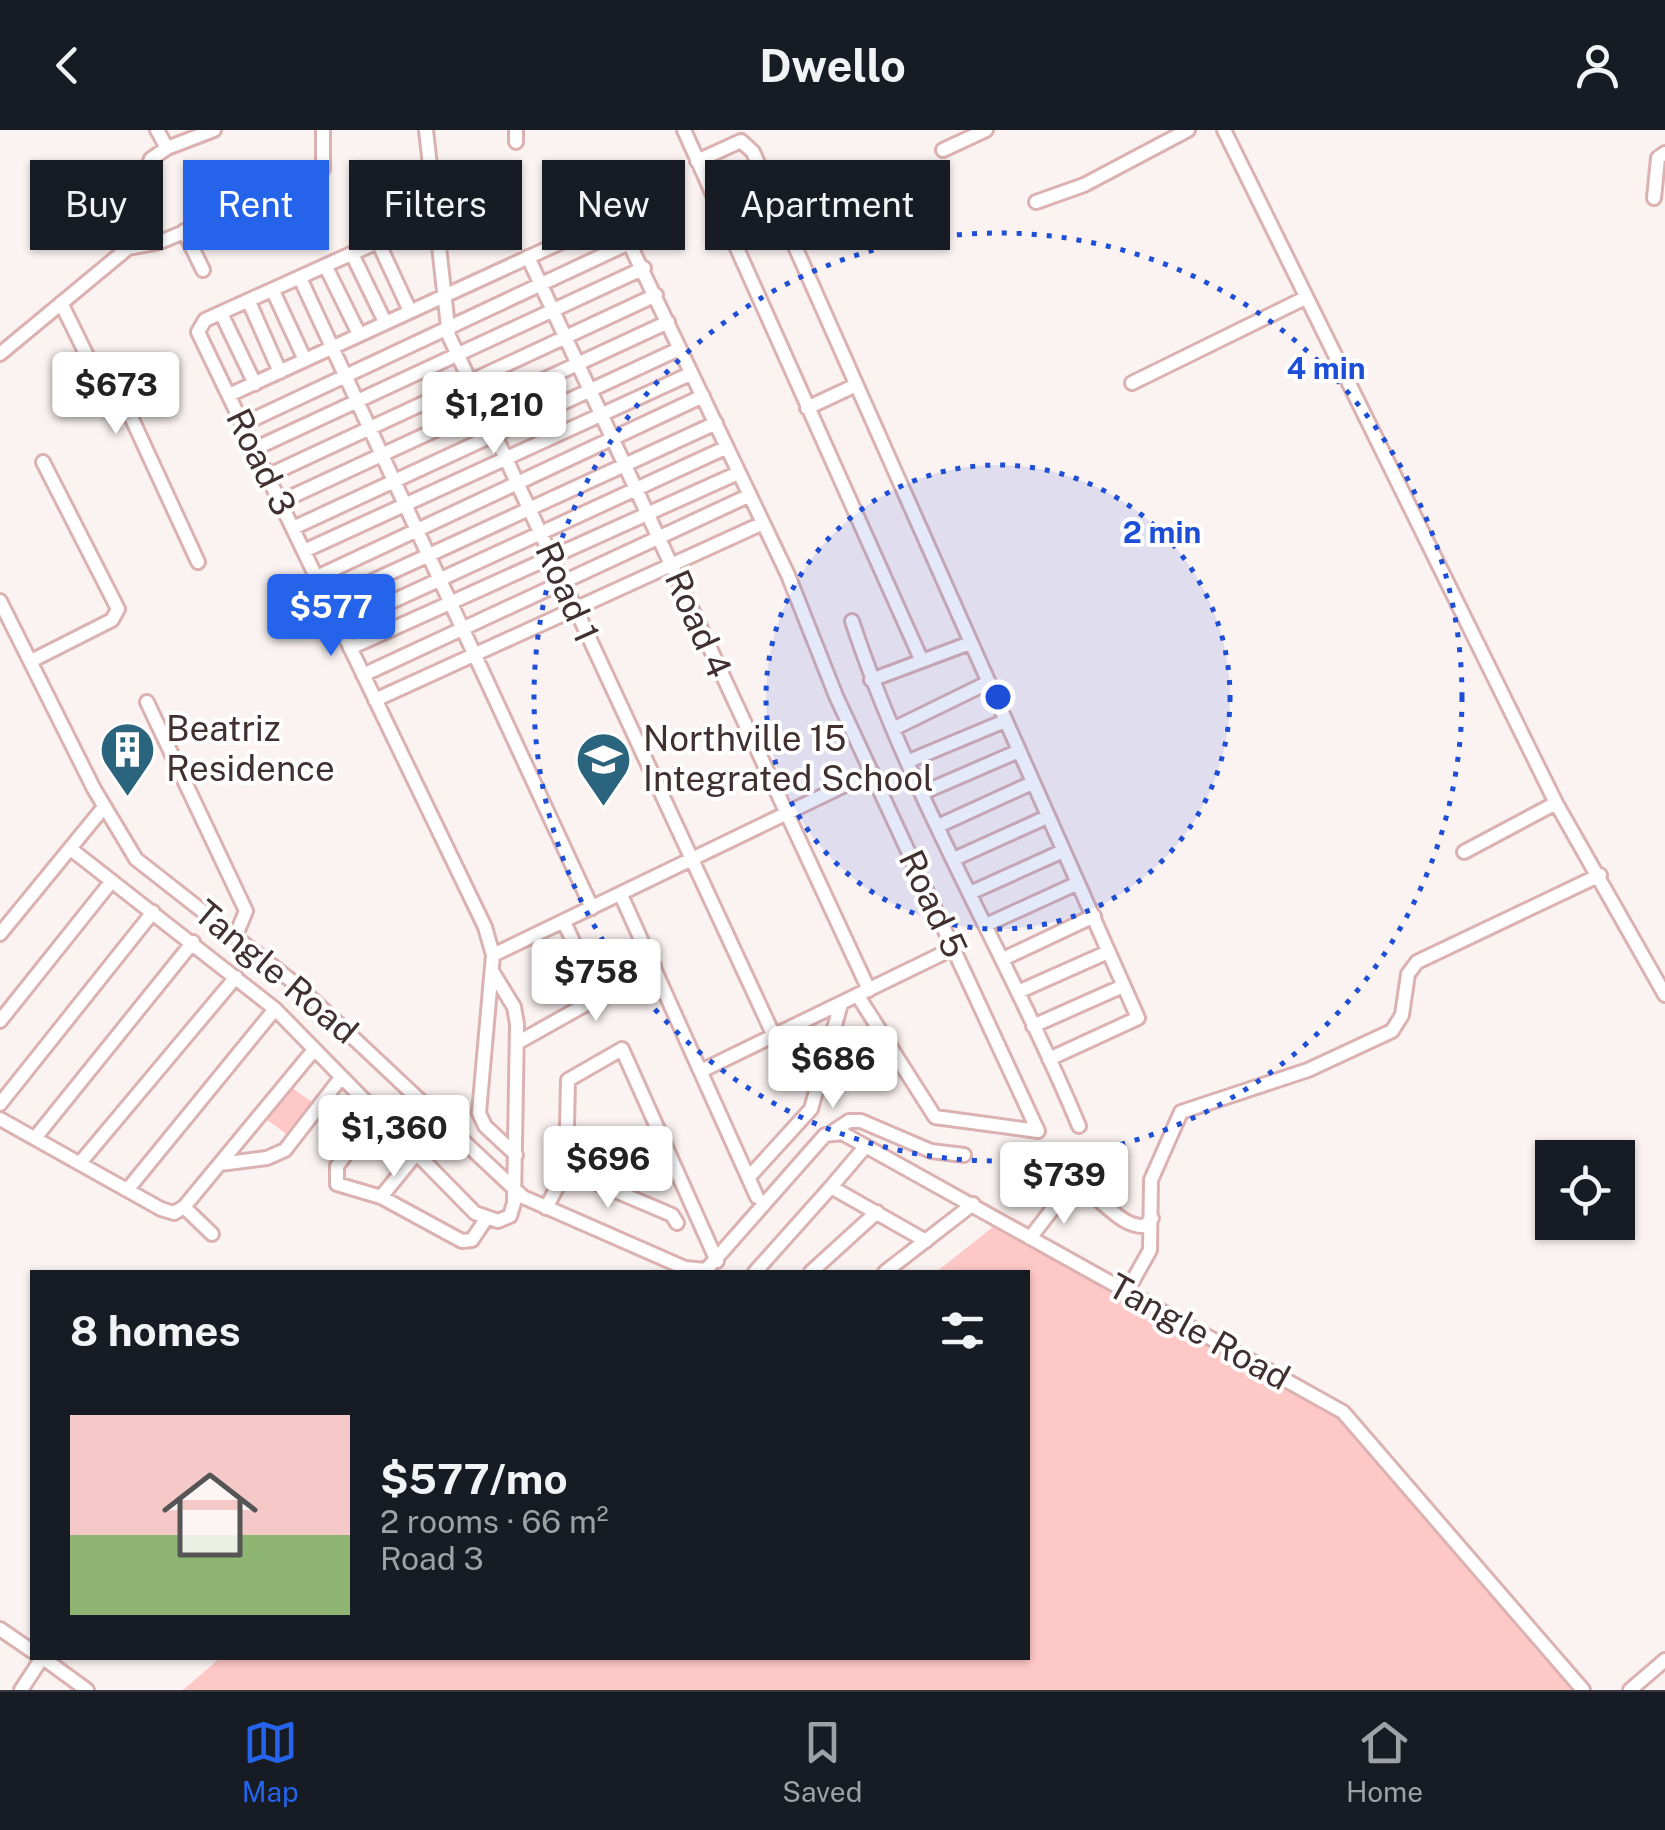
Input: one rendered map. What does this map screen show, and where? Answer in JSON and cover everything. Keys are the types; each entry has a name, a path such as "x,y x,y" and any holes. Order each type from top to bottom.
{"street":[{"path":"157,130 166,148"},
{"path":"151,160 166,148 214,130"},
{"path":"322,160 323,130"},
{"name":"Road 1","path":"426,130 443,296 457,353 774,1036"},
{"path":"684,130 921,659"},
{"path":"943,150 986,130"},
{"path":"1036,202 1084,184 1188,130"},
{"path":"1224,130 1556,803 1665,995"},
{"path":"697,161 741,141 748,144 832,322 854,386 876,422 1138,1018 1049,1060"},
{"path":"1654,198 1656,164 1665,153"},
{"path":"0,354 126,250"},
{"path":"194,250 204,270"},
{"path":"255,384 221,313 361,250"},
{"path":"382,250 410,310"},
{"path":"229,395 542,250"},
{"path":"243,424 614,250"},
{"name":"Road 5","path":"633,250 788,575 814,646 1038,1124 1036,1132 935,1117 863,993"},
{"path":"352,254 385,322"},
{"name":"Road 4","path":"528,256 661,538 863,993"},
{"path":"326,267 360,334"},
{"path":"254,448 644,268"},
{"path":"300,278 460,631 592,908"},
{"path":"273,291 305,360"},
{"path":"266,476 656,295"},
{"path":"1132,383 1305,298"},
{"path":"249,302 280,372"},
{"path":"61,303 96,374 120,392 198,562"},
{"name":"Road 3","path":"221,313 202,322 198,332 462,876 494,955"},
{"path":"280,502 668,322"},
{"path":"293,528 679,350"},
{"path":"304,551 690,374"},
{"path":"807,408 854,386"},
{"path":"316,577 704,396"},
{"path":"329,602 716,423"},
{"path":"340,626 725,448"},
{"path":"30,662 118,615 116,600 43,462"},
{"path":"350,648 552,560 738,472"},
{"path":"363,675 748,496"},
{"path":"375,700 673,568 761,524"},
{"name":"Tangle Road","path":"2,611 104,807 136,859 236,935 367,1048 514,1187 546,1208 672,1267"},
{"path":"852,622 872,680 922,793 1079,1126"},
{"path":"872,680 970,642"},
{"path":"893,728 989,682"},
{"path":"147,702 246,910 236,935"},
{"path":"908,761 1005,720"},
{"path":"922,793 1020,751"},
{"path":"516,1156 480,1118 494,955 872,772"},
{"path":"938,826 1032,783"},
{"path":"1464,852 1556,803"},
{"path":"0,934 104,807"},
{"path":"954,859 1047,817"},
{"path":"72,850 275,1010 416,1154 486,1219 498,1222 510,1216 514,1187 516,1043 515,1011 492,972"},
{"path":"970,893 1063,851"},
{"path":"1127,1291 1150,1250 1151,1180 1184,1110 1308,1070 1385,1035 1400,1021 1408,974 1417,962 1600,875"},
{"path":"0,1020 111,882"},
{"path":"986,925 1078,883"},
{"path":"621,895 756,1196"},
{"path":"0,1104 153,912"},
{"path":"1003,959 1094,916"},
{"path":"564,922 599,998"},
{"path":"35,1138 193,942"},
{"path":"701,1071 954,948"},
{"path":"1018,992 1108,952"},
{"path":"516,1043 654,966"},
{"path":"80,1163 236,977"},
{"path":"1034,1026 1123,986"},
{"path":"748,1177 811,1109 842,1004"},
{"path":"128,1189 275,1010"},
{"path":"546,1208 566,1170 568,1080 606,1054 622,1049 716,1262"},
{"path":"0,1119 160,1209 174,1212 184,1207 313,1051"},
{"path":"220,1164 268,1158 285,1150 340,1079"},
{"path":"376,1114 337,1166 337,1184 381,1198 465,1242 477,1236 486,1219"},
{"path":"834,1131 855,1120 931,1151 964,1155"},
{"path":"757,1270 869,1149 879,1128"},
{"name":"Tangle Road","path":"702,1270 716,1262 825,1134 834,1131 973,1204 1348,1416 1583,1690"},
{"path":"381,1198 416,1154"},
{"path":"566,1170 672,1215 677,1223"},
{"path":"1030,1238 1071,1185 1083,1188 1132,1226 1145,1226 1152,1218"},
{"path":"831,1187 926,1241"},
{"path":"888,1270 973,1204"},
{"path":"184,1207 212,1234"},
{"path":"814,1270 877,1212"},
{"path":"0,1630 30,1650"},
{"path":"21,1690 42,1660"},
{"path":"46,1660 87,1690"},
{"path":"1630,1690 1662,1670"}],"shaded area":[{"path":"291,1087 312,1102 288,1135 267,1120"},
{"path":"998,1223 1337,1415 1575,1690 183,1690 218,1660 1030,1660 1030,1270 939,1270"}],"place":[{"name":"Beatriz Residence","path":"127,798"},
{"name":"Northville 15 Integrated School","path":"604,808"}]}
